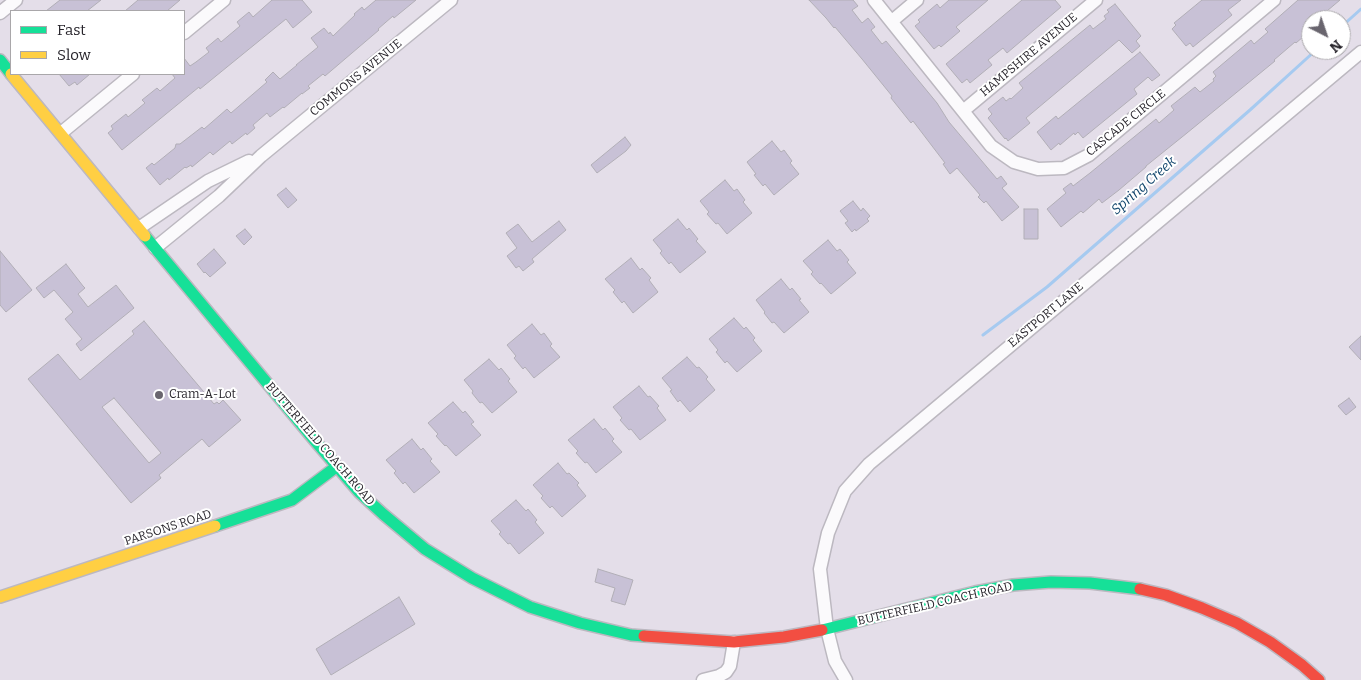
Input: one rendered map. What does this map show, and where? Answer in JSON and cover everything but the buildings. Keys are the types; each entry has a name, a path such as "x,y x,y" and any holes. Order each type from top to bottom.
{"main road":[{"name":"BUTTERFIELD COACH ROAD","path":"0,60 10,73"},
{"name":"BUTTERFIELD COACH ROAD","path":"12,75 359,492 425,549 497,592 580,624 631,635 734,642 784,637 827,629 975,592 1013,585 1051,582 1090,583 1128,587 1156,593 1202,608 1236,624 1270,642 1319,680"},
{"name":"PARSONS ROAD","path":"0,597 292,500 336,466"}],"street":[{"path":"0,13 16,0"},
{"path":"185,32 224,0"},
{"name":"COMMONS AVENUE","path":"154,248 218,196 261,156 451,0"},
{"name":"CASCADE CIRCLE","path":"874,0 991,146 1014,162 1038,169 1064,168 1089,155 1274,0"},
{"path":"892,21 917,0"},
{"name":"HAMPSHIRE AVENUE","path":"963,111 1096,0"},
{"name":"EASTPORT LANE","path":"827,629 820,569 828,534 845,491 869,464 1361,52"},
{"path":"61,133 133,75"},
{"name":"COMMONS AVENUE","path":"139,228 208,181 261,156"},
{"path":"827,629 836,661 846,680"},
{"path":"703,680 726,672 730,666 734,642"}],"waterway":[{"name":"Spring Creek","path":"1351,18 1361,9"},
{"name":"Spring Creek","path":"983,335 1047,287 1305,60"}],"traffic: fast":[{"path":"0,60 10,73"},
{"path":"145,236 359,492 425,549 472,578 530,607 580,623 631,635 644,636"},
{"path":"215,526 292,500 336,467"},
{"path":"822,630 975,592 1013,585 1051,582 1090,583 1140,589"}],"traffic: slow":[{"path":"12,75 145,236"},
{"path":"0,597 215,526"}],"traffic: jam":[{"path":"1140,589 1166,595 1237,623 1270,642 1319,680"},
{"path":"644,636 734,642 784,637 822,630"}],"place":[{"name":"Cram-A-Lot","path":"159,395"}]}
